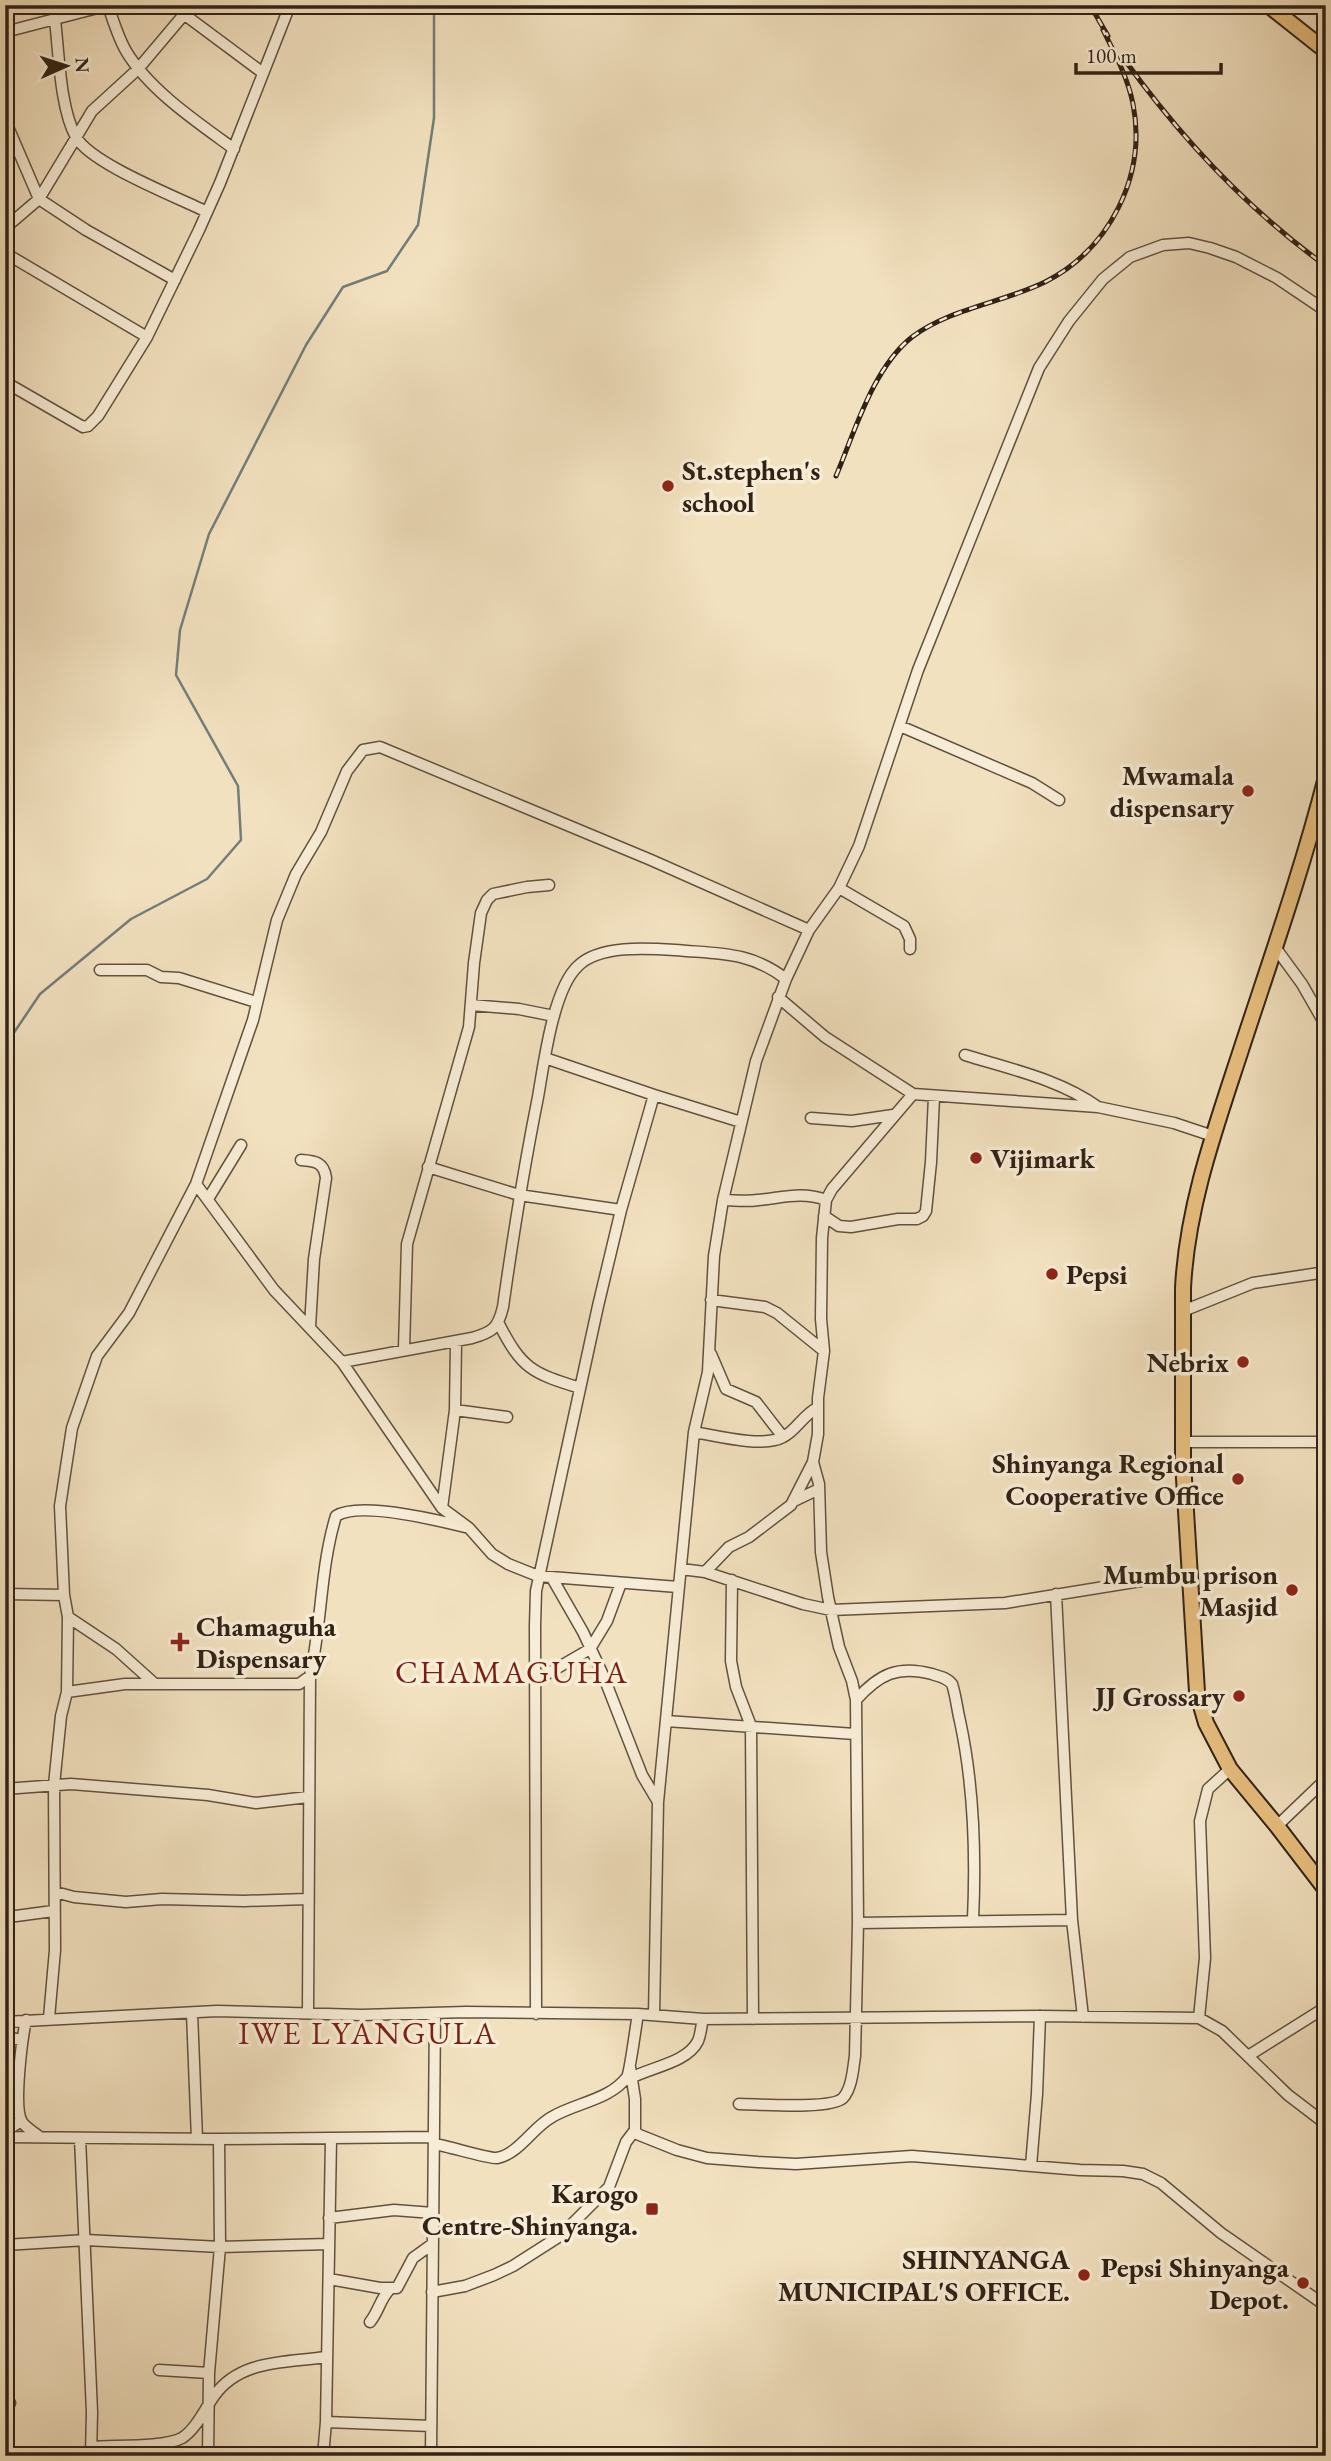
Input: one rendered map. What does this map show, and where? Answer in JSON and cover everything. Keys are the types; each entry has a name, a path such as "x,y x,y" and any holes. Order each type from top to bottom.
{"highway":[{"path":"1268,5 1326,51"},
{"path":"1326,777 1322,811 1213,1136 1192,1217 1184,1262 1183,1311 1183,1442 1197,1692 1206,1723 1230,1769 1326,1891"}],"street":[{"path":"5,32 109,5 118,36 138,69 191,118 234,149"},
{"path":"5,228 39,199 92,111 138,69 192,5"},
{"path":"5,382 87,427 98,416 147,337 207,212 290,5"},
{"path":"185,15 263,74"},
{"path":"55,20 65,104 76,138 97,158 207,212"},
{"path":"5,120 39,199 86,230 175,280"},
{"path":"654,2015 658,1802 694,1432 708,1372 714,1255 723,1200 756,1061 786,979 809,930 839,888 859,846 918,670 1040,368 1069,321 1103,278 1138,253 1163,245 1189,243 1210,248 1266,272 1326,311"},
{"path":"5,253 147,337"},
{"path":"900,726 1032,783 1059,800"},
{"path":"49,2018 54,1960 54,1785 61,1716 67,1692 68,1617 64,1595 60,1506 75,1418 97,1356 129,1313 196,1184 253,1020 271,936 296,874 321,832 347,771 363,750 380,747 652,860 809,930"},
{"path":"404,1349 407,1244 469,1027 481,914 493,894 549,885"},
{"path":"839,888 904,926 910,939 910,948"},
{"path":"1275,947 1302,984 1326,1026"},
{"path":"580,1388 542,1375 529,1367 520,1359 499,1324 519,1195 545,1058 562,994 577,967 600,952 665,949 735,954 772,969 786,979"},
{"path":"100,970 150,971 161,977 180,978 256,1002"},
{"path":"779,997 825,1037 913,1094 1098,1107 1174,1123 1213,1136"},
{"path":"471,1005 507,1007 554,1016"},
{"path":"965,1055 1044,1080 1079,1094 1098,1107"},
{"path":"545,1058 741,1122"},
{"path":"794,1502 813,1462 818,1434 817,1408 824,1351 821,1319 825,1200 892,1115 913,1094"},
{"path":"536,2014 534,1626 538,1576 621,1210 654,1095"},
{"path":"824,1216 839,1226 851,1227 923,1216 926,1211 931,1162 934,1097"},
{"path":"811,1118 852,1121 892,1115"},
{"path":"208,1199 241,1145"},
{"path":"301,1160 316,1161 323,1166 326,1174 314,1259 310,1327"},
{"path":"428,1167 519,1195 621,1210"},
{"path":"196,1184 274,1290 342,1362 442,1508 469,1528 492,1554 508,1564 538,1576 678,1587"},
{"path":"723,1200 757,1201 795,1195 815,1196 825,1200"},
{"path":"1183,1311 1253,1283 1326,1272"},
{"path":"711,1300 765,1307 824,1351"},
{"path":"342,1362 456,1342 480,1336 499,1324"},
{"path":"442,1508 455,1410 456,1342"},
{"path":"709,1346 726,1390 756,1402 783,1437"},
{"path":"694,1432 772,1442 783,1437 802,1418 817,1408"},
{"path":"455,1410 507,1417"},
{"path":"1183,1442 1326,1442"},
{"path":"739,2104 800,2105 829,2103 842,2099 852,2074 855,2056 858,1923 856,1700 839,1647 831,1610 821,1552 819,1489 813,1462"},
{"path":"705,1572 723,1551 761,1529 794,1502 819,1489"},
{"path":"308,2013 310,1676 325,1561 336,1516 349,1511 410,1515 469,1528"},
{"path":"681,1569 705,1572 803,1604 831,1610 881,1606 986,1605 1153,1579 1189,1577"},
{"path":"552,1578 583,1632 642,1775 658,1802"},
{"path":"732,1580 731,1661 736,1687 751,1726 753,2019"},
{"path":"534,1681 590,1649 607,1621 621,1583"},
{"path":"5,1594 64,1595"},
{"path":"1056,1594 1072,1920 1083,2017"},
{"path":"68,1617 116,1649 155,1684"},
{"path":"856,1700 876,1681 898,1671 923,1672 945,1678 952,1684 964,1741 973,1815 973,1920"},
{"path":"67,1692 107,1685 294,1685 310,1676"},
{"path":"666,1721 855,1734"},
{"path":"1199,2018 1205,1958 1200,1821 1208,1789 1230,1769"},
{"path":"1277,1826 1326,1779"},
{"path":"5,1790 85,1785 208,1795 256,1803 308,1797"},
{"path":"55,1892 75,1897 126,1902 162,1899 307,1899"},
{"path":"5,1914 16,1916 53,1911"},
{"path":"858,1923 1072,1920"},
{"path":"1248,2056 1326,2007"},
{"path":"5,2022 49,2018 270,2011 362,2015 638,2014 703,2019 1040,2016 1199,2018 1223,2031 1288,2095 1326,2124"},
{"path":"192,2013 197,2139"},
{"path":"431,2456 435,2013"},
{"path":"432,2292 466,2286 513,2266 559,2236 609,2187 626,2142 635,2130 630,2052 638,2014"},
{"path":"1031,2166 1040,2016"},
{"path":"5,2134 80,2138 434,2141 491,2158 500,2157 548,2119 593,2100 615,2087 631,2073 669,2063 697,2044 703,2019"},
{"path":"26,2020 19,2074 21,2121 40,2137"},
{"path":"5,2037 22,2040"},
{"path":"5,2134 21,2121"},
{"path":"635,2130 647,2139 677,2150 719,2159 796,2164 912,2156 1143,2174 1161,2183 1247,2253 1326,2306"},
{"path":"80,2138 92,2399 91,2451 176,2440 191,2431 222,2385 250,2368 326,2357"},
{"path":"208,2456 209,2373 220,2248 219,2139"},
{"path":"323,2456 326,2422 331,2139"},
{"path":"329,2218 394,2210 433,2213"},
{"path":"5,2245 86,2240 220,2248 329,2244"},
{"path":"329,2279 397,2288 413,2258 431,2245"},
{"path":"370,2322 390,2289"},
{"path":"159,2370 209,2373"},
{"path":"326,2422 431,2426"}],"waterway":[{"path":"5,1046 40,994 131,919 207,879 241,840 238,786 176,675 180,630 209,534 306,345 343,287 387,271 418,225 434,118 434,5"}],"railway":[{"path":"1090,5 1108,36"},
{"path":"836,476 866,401 886,365 898,350 912,337 943,319 1029,289 1068,268 1105,230 1119,207 1134,157 1136,131 1128,85 1103,30"},
{"path":"1124,59 1168,117 1217,171 1269,221 1326,266"}],"place":[{"name":"St.stephen's school","path":"668,486"},
{"name":"Mwamala dispensary","path":"1248,791"},
{"name":"Vijimark","path":"976,1158"},
{"name":"Pepsi","path":"1052,1274"},
{"name":"Nebrix","path":"1243,1362"},
{"name":"Shinyanga Regional Cooperative Office","path":"1238,1479"},
{"name":"Mumbu prison Masjid","path":"1292,1590"},
{"name":"Chamaguha Dispensary","path":"180,1642"},
{"name":"JJ Grossary","path":"1239,1696"},
{"name":"Karogo Centre-Shinyanga.","path":"652,2209"},
{"name":"SHINYANGA MUNICIPAL'S OFFICE.","path":"1084,2275"},
{"name":"Pepsi Shinyanga Depot.","path":"1303,2283"}],"district":[{"name":"CHAMAGUHA","path":"512,1672"},
{"name":"IWE LYANGULA","path":"368,2033"}]}
